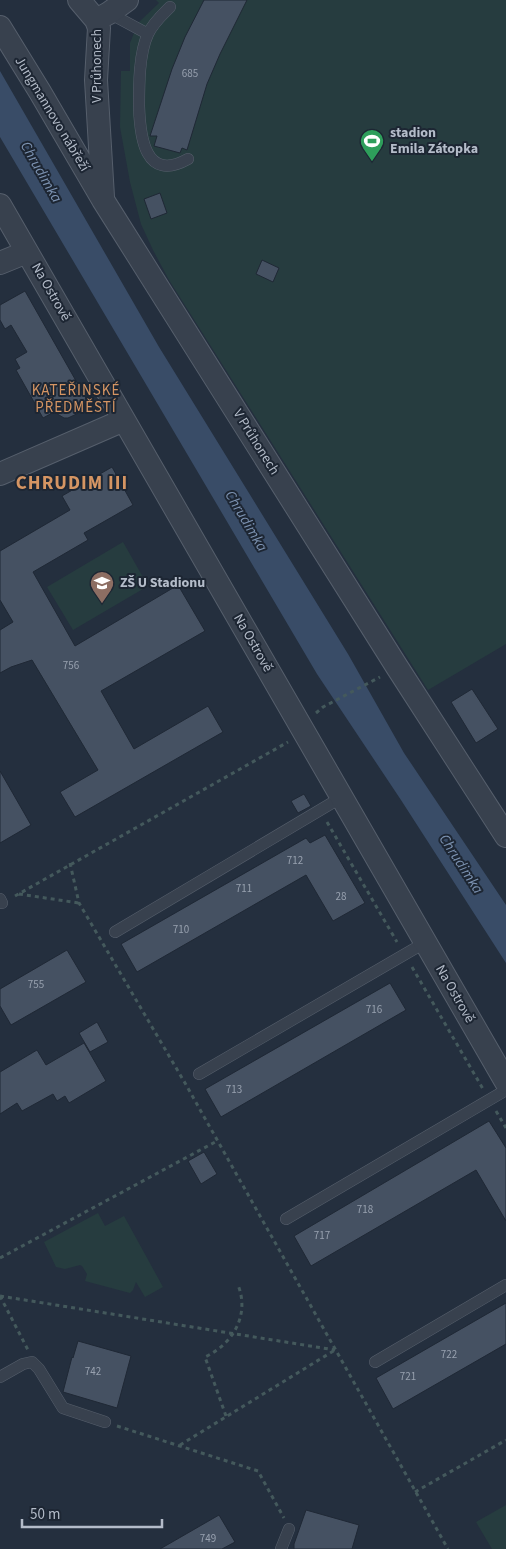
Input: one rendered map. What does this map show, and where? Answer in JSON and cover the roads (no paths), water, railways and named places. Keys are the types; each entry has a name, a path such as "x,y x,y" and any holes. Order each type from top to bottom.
{"street":[{"name":"V Průhonech","path":"79,0 111,11 99,28 96,68 103,200 397,667 504,828"},
{"name":"Jungmannovo nábřeží","path":"0,27 103,200"},
{"name":"Na Ostrově","path":"0,205 506,1082"},
{"path":"0,263 27,252"},
{"path":"0,474 124,420"}],"lane":[{"path":"170,7 155,23 148,34 141,68 139,94 140,124 146,152 151,159 160,165 169,167 188,159"},
{"path":"111,11 148,34"},
{"path":"115,932 342,797"},
{"path":"199,1074 426,942"},
{"path":"286,1219 506,1090"},
{"path":"375,1362 506,1284"},
{"path":"0,1377 23,1364 32,1362 39,1369 63,1408 105,1422"},
{"path":"281,1549 289,1529"}],"water":[{"name":"Chrudimka","path":"0,71 159,347 348,654 404,753 506,905 506,963 317,674 0,137"}],"place":[{"name":"stadion Emila Zátopka","path":"372,162"},
{"name":"ZŠ U Stadionu","path":"102,604"}],"district":[{"name":"KATEŘINSKÉ PŘEDMĚSTÍ","path":"76,398"},
{"name":"CHRUDIM III","path":"72,483"}]}
